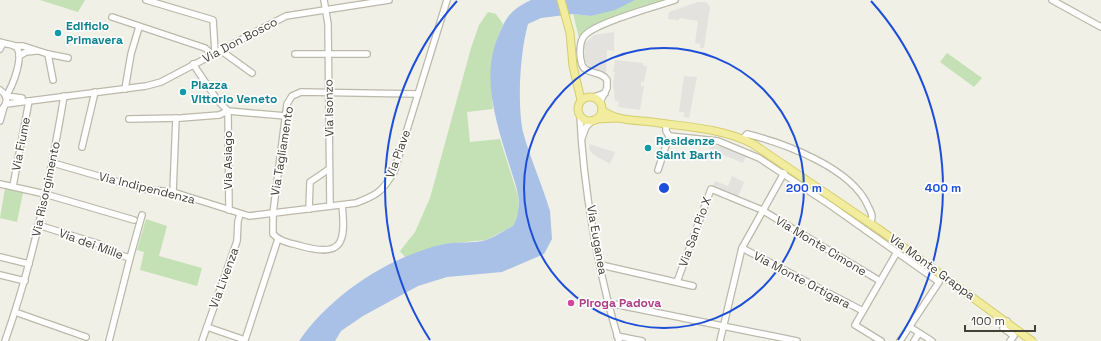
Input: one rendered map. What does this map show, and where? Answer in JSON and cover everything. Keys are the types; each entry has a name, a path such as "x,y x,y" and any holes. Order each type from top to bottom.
{"main road":[{"name":"Via Euganea","path":"561,0 570,33 573,66 578,81 581,100 578,106 580,115"},
{"name":"Via Euganea","path":"578,81 596,99 602,110"},
{"path":"581,100 586,97 596,99"},
{"path":"580,115 585,120 594,120 600,115 602,110"},
{"name":"Via Monte Grappa","path":"602,110 618,118"},
{"name":"Via Monte Grappa","path":"594,120 618,118 676,125 718,131 743,139 825,196 870,223 1007,321 1032,341"}],"street":[{"path":"146,0 213,20 216,52"},
{"name":"Via Isonzo","path":"324,0 326,9 328,54 330,206"},
{"name":"Via Don Bosco","path":"3,107 30,101 146,86 161,82 286,16 389,0"},
{"name":"Via Piave","path":"240,214 249,216 356,203 372,197 384,188 394,172 447,0"},
{"path":"596,99 605,93 608,84 605,77 586,70 582,65 581,41 589,31 598,27 674,0"},
{"path":"1052,0 1101,27"},
{"path":"112,17 216,52 230,55 252,73"},
{"path":"125,88 131,54 139,26"},
{"path":"1,44 23,46 48,54 68,58"},
{"path":"229,45 230,55"},
{"path":"0,121 6,96 14,82 19,56 18,50 14,46"},
{"path":"19,56 26,52 37,51"},
{"path":"48,54 53,80"},
{"path":"295,54 367,54"},
{"path":"193,64 218,101 228,111"},
{"path":"14,82 16,94 30,101"},
{"path":"0,90 6,96 22,98"},
{"path":"82,147 95,92"},
{"name":"Via Tagliamento","path":"278,239 273,234 273,213 287,104 292,96 301,92 418,94"},
{"name":"Via Risorgimento","path":"5,341 25,281 53,163 64,96"},
{"name":"Via Fiume","path":"13,186 30,101"},
{"path":"129,119 218,115 228,111 286,116"},
{"name":"Via Asiago","path":"228,111 228,210"},
{"name":"Via Euganea","path":"580,115 584,172 601,265 618,338"},
{"path":"173,192 176,118"},
{"path":"582,139 586,127 594,120"},
{"path":"666,124 666,131 672,136 718,141 731,145 759,158 825,196 876,238 940,282 900,341"},
{"path":"658,170 676,125"},
{"name":"Via Monte Grappa","path":"743,139 747,134 779,144 832,169 849,182 864,198 871,213 872,220 870,223"},
{"name":"Via Indipendenza","path":"53,163 143,189 173,192 240,214"},
{"path":"309,208 310,182 330,169"},
{"path":"720,341 742,248 784,173"},
{"path":"0,184 45,194 134,220"},
{"name":"Via San Pio X","path":"677,282 711,189 762,210"},
{"path":"206,327 245,340 278,239 320,250 331,250 340,242 343,235 342,205"},
{"name":"Via Monte Cimone","path":"762,210 880,281"},
{"name":"Via Livenza","path":"202,341 237,241 238,221 240,214"},
{"path":"130,258 142,215"},
{"name":"Via dei Mille","path":"38,225 99,244 106,251 130,258 109,341"},
{"path":"876,238 880,230"},
{"name":"Via Monte Ortigara","path":"742,248 863,311"},
{"path":"881,341 855,325 897,252"},
{"path":"0,257 29,264"},
{"name":"Via San Pio X","path":"601,265 693,286"},
{"path":"0,275 25,281"},
{"path":"609,303 797,341"},
{"path":"15,312 86,337"},
{"path":"1007,321 1003,328 1014,336 1010,341"},
{"path":"910,327 932,341"},
{"path":"914,341 919,333"},
{"path":"618,338 642,341"}],"green space":[{"path":"40,0 85,0 78,12"},
{"path":"635,0 673,0 597,24 586,30 579,38 573,14 591,16"},
{"path":"488,12 496,14 503,24 493,56 491,86 493,109 467,112 470,142 500,139 518,196 519,211 513,226 486,240 444,244 405,257 400,251 415,232 430,198 471,48 479,25"},
{"path":"947,53 982,78 974,87 940,62"},
{"path":"5,188 23,193 17,222 0,218"},
{"path":"146,219 167,226 159,256 202,268 197,286 140,270 144,252 137,250"}],"shaded area":[{"path":"698,2 706,2 710,7 704,48 700,48 700,44 695,43 698,21 679,18 679,20 668,19 669,12"},
{"path":"614,32 614,51 607,50 606,73 591,69 585,61 584,44 594,35"},
{"path":"615,60 643,63 643,66 647,66 644,82 641,82 641,86 644,86 640,110 618,107 619,102 615,101 613,83 615,72 613,72"},
{"path":"684,76 697,77 689,118 684,117 684,112 679,112"},
{"path":"699,142 726,148 746,156 743,163 710,150 709,147 697,147"},
{"path":"589,144 615,152 610,164 594,155 590,151"},
{"path":"732,176 744,182 738,197 713,186 715,181 728,186"}],"water":[{"path":"531,0 635,0 615,10 591,16 573,14 541,18 528,24 521,63 520,107 523,132 550,211 552,239 544,254 502,272 447,277 418,286 363,316 341,331 335,341 299,341 312,324 345,293 382,268 402,258 444,244 486,240 513,226 518,213 518,196 496,121 491,86 491,70 493,53 504,24 510,14"}],"place":[{"name":"Edificio Primavera","path":"58,33"},
{"name":"Piazza Vittorio Veneto","path":"183,92"},
{"name":"Residenze Saint Barth","path":"648,148"},
{"name":"Piroga Padova","path":"571,303"}]}
